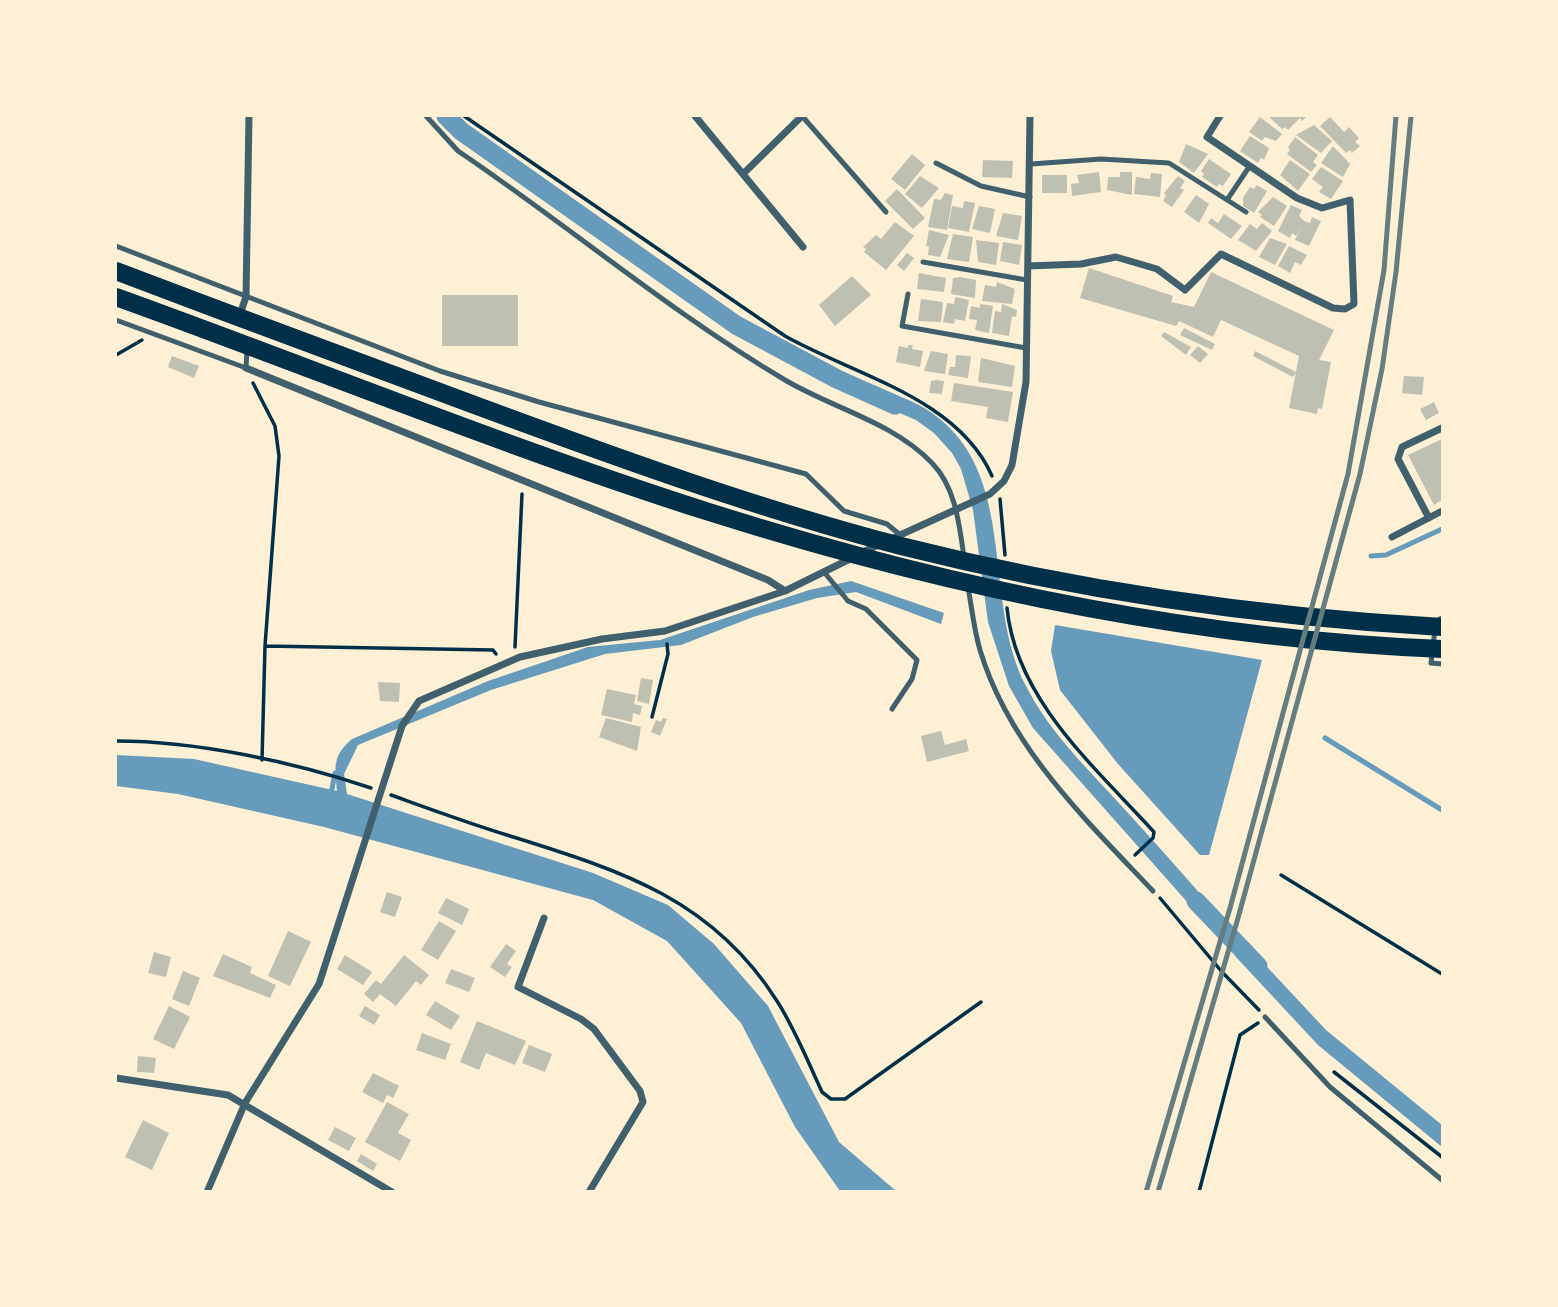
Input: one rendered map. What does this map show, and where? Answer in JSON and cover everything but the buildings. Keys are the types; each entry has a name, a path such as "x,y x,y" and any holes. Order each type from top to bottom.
{"highway":[{"path":"116,271 540,429 815,521 954,558 1106,589 1281,614 1443,627"},
{"path":"116,297 614,481 808,541 958,581 1154,620 1258,634 1443,649"}],"street":[{"path":"238,318 246,297 249,116"},
{"path":"695,116 803,247"},
{"path":"744,173 802,116"},
{"path":"207,1192 245,1103 319,984 400,733 419,701 517,659 602,639 665,631 785,591 899,534 990,494 1004,481 1012,465 1026,382 1030,116"},
{"path":"1028,266 1081,264 1116,257 1157,269 1185,290 1221,254 1333,308 1345,309 1354,304 1350,200 1322,208 1297,198 1249,167 1207,137 1220,116"},
{"path":"246,368 768,580 785,591"},
{"path":"1429,518 1398,459 1402,447 1443,428"},
{"path":"1392,537 1443,512"},
{"path":"544,918 518,987 581,1019 594,1029 640,1091 643,1102 589,1192"},
{"path":"116,1078 228,1095 392,1192"}],"lane":[{"path":"426,116 458,151 699,325 787,381 879,426 921,452 939,471 956,508 965,566"},
{"path":"802,116 887,212"},
{"path":"1031,164 1101,159 1169,163 1246,212"},
{"path":"936,163 981,186 1030,198"},
{"path":"1227,200 1249,167"},
{"path":"116,246 440,371 538,402 806,474 844,511 887,524 899,534"},
{"path":"923,262 1027,280"},
{"path":"908,294 902,326 1026,348"},
{"path":"116,320 246,368 248,345"},
{"path":"824,572 832,577 848,601 866,609 917,660 912,679 892,709"},
{"path":"967,580 981,653 993,685 1012,722 1045,772 1153,891"},
{"path":"1443,618 1436,621 1431,663 1443,663"},
{"path":"1265,1017 1307,1064 1360,1113 1443,1180"}],"path":[{"path":"464,116 785,336 834,362 922,401 954,425 978,451 990,472"},
{"path":"116,355 152,334"},
{"path":"246,368 275,426 279,456 265,646 262,760"},
{"path":"517,659 515,643 523,482"},
{"path":"1000,500 1005,564"},
{"path":"1007,600 1013,638 1033,686 1067,737 1154,832 1153,838 1139,851"},
{"path":"265,646 493,650 504,664"},
{"path":"652,716 668,654"},
{"path":"116,741 193,747 346,779 467,822 612,868 662,892 702,917 748,963 777,1002 822,1092 831,1099 845,1099 981,1002"},
{"path":"1281,875 1443,974"},
{"path":"1153,891 1222,972 1265,1017 1240,1035 1199,1192"},
{"path":"1307,1064 1332,1070 1443,1157"}],"water":[{"path":"874,385 932,413 959,439 977,470 989,504 1005,616 1013,652 1026,686 1045,718 1068,747 1217,913 1212,930 1033,728 1009,686 988,622 973,510 961,469 952,453 934,433 916,420 871,401"},
{"path":"851,581 944,613 941,624 856,592 817,598 753,617 681,645 605,654 491,690 358,745 344,774 347,794 593,873 668,905 714,944 768,1006 839,1142 896,1191 840,1191 795,1127 741,1023 667,941 593,900 324,827 178,794 116,786 116,755 194,759 337,791 336,762 341,751 352,739 488,681 588,647 660,640 809,590"},
{"path":"1055,625 1262,660 1209,855 1200,855 1118,764 1060,690 1051,651"},
{"path":"1241,939 1326,1030 1442,1125 1442,1147 1318,1045 1236,957"}],"waterway":[{"path":"446,116 461,131 736,325 837,379 895,405"},
{"path":"1371,556 1386,555 1442,529"},
{"path":"1325,738 1442,810"},
{"path":"331,794 335,773"},
{"path":"1196,901 1258,966"}],"railway":[{"path":"1146,1192 1230,908 1348,474 1384,270 1396,116"},
{"path":"1158,1192 1238,918 1360,474 1382,369 1396,272 1411,116"}]}
